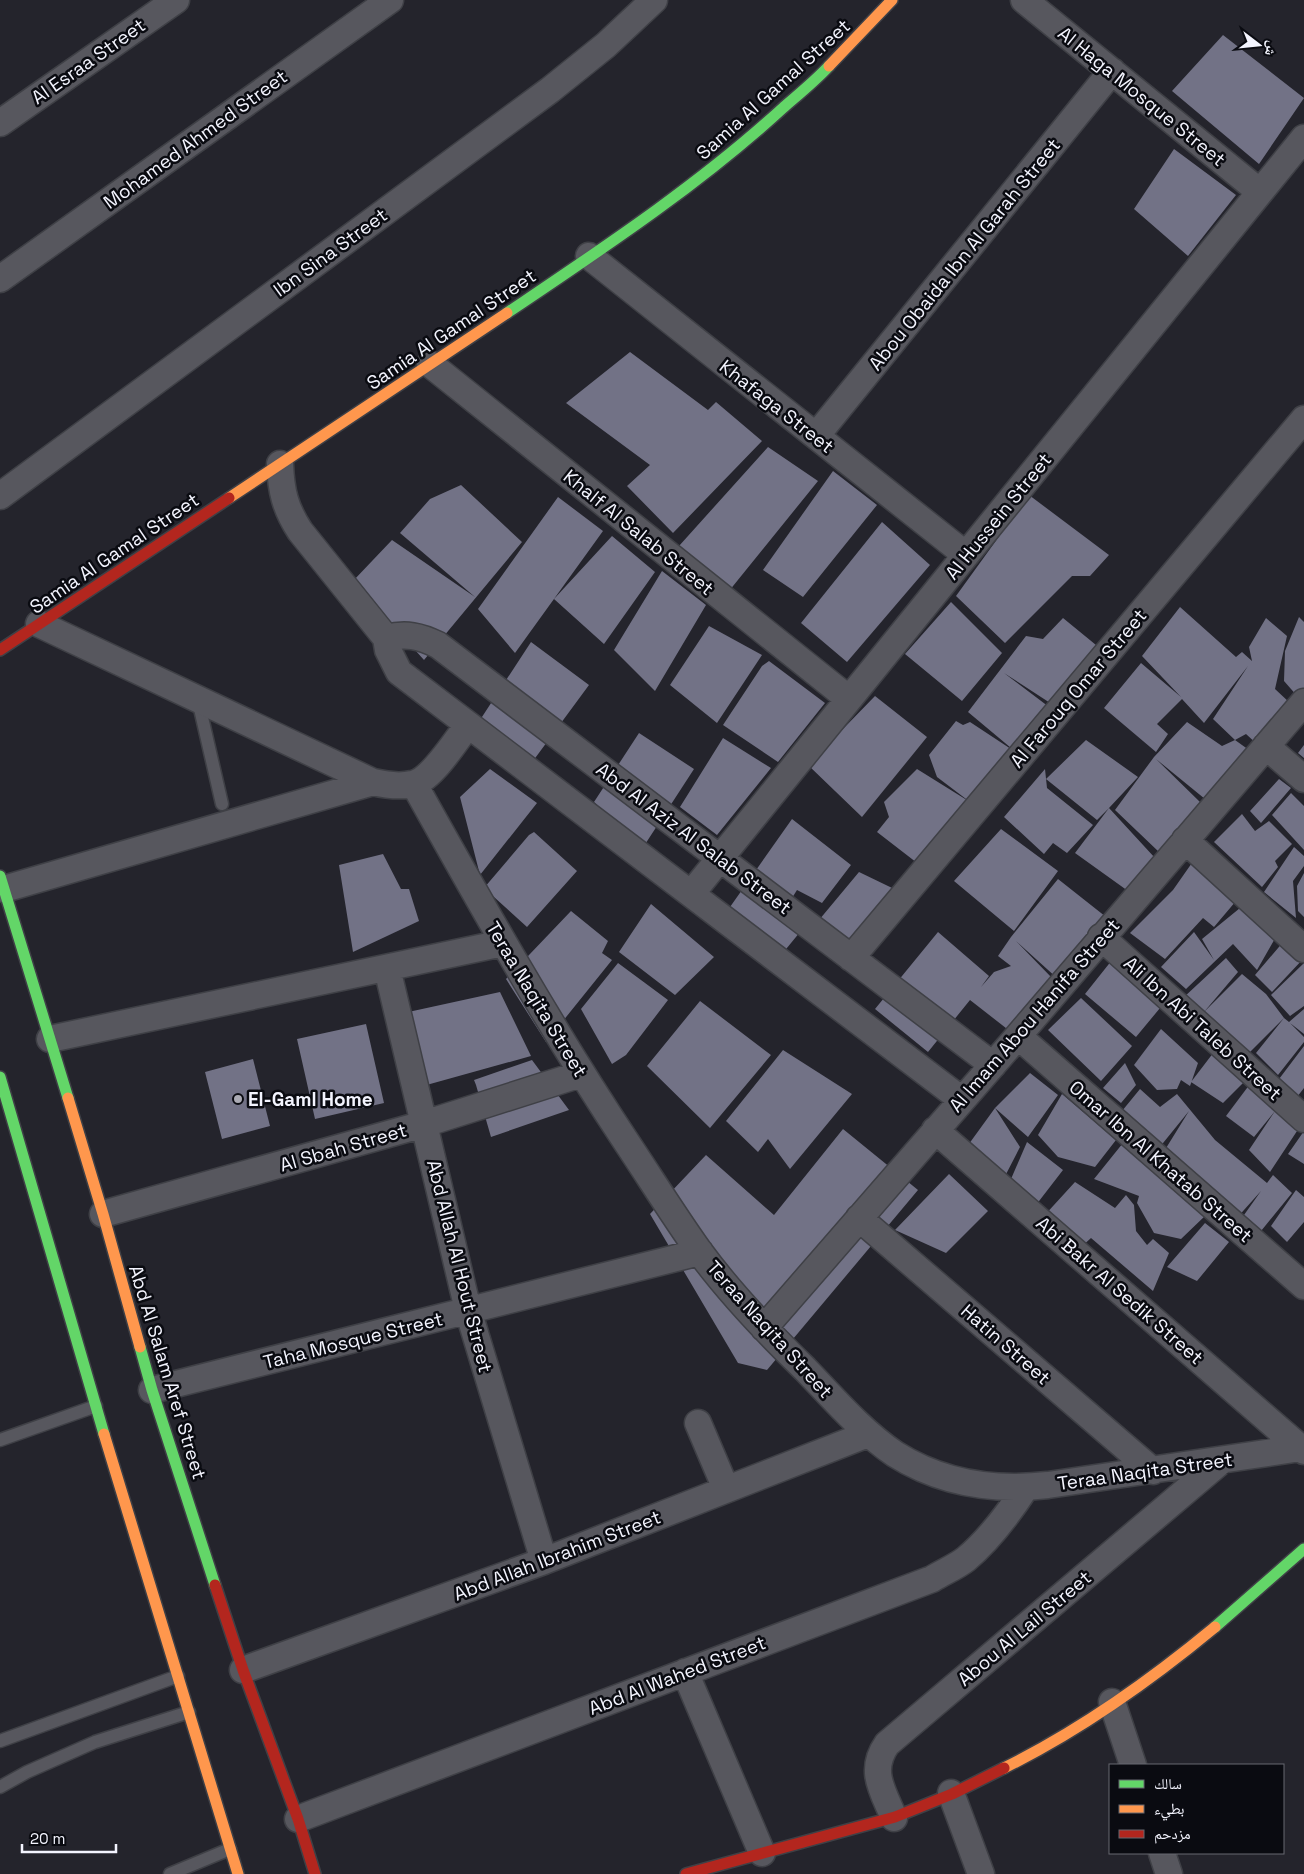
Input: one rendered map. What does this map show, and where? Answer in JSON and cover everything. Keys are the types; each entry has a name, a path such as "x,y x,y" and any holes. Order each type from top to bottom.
{"main road":[{"name":"Samia Al Gamal Street","path":"0,650 430,364 669,201 716,166 768,122 822,73 892,0"},
{"name":"Abd Al Salam Aref Street","path":"2,883 103,1214 152,1390 243,1670 298,1819 315,1874"},
{"path":"1,1082 96,1406 238,1874"},
{"path":"686,1874 894,1818 985,1779 1082,1724 1212,1628 1302,1555"}],"street":[{"name":"Al Esraa Street","path":"0,123 176,0"},
{"name":"Mohamed Ahmed Street","path":"0,279 390,0"},
{"name":"Ibn Sina Street","path":"0,496 550,90 606,45 654,0"},
{"name":"Al Haga Mosque Street","path":"1024,0 1260,192"},
{"name":"Abou Obaida Ibn Al Garah Street","path":"816,436 1112,72"},
{"name":"Al Hussein Street","path":"691,894 1304,138"},
{"name":"Khafaga Street","path":"589,256 966,555"},
{"name":"Khalf Al Salab Street","path":"430,364 849,699"},
{"name":"Al Farouq Omar Street","path":"851,958 1304,419"},
{"path":"280,464 284,499 290,516 386,638 388,650 399,672 962,1100"},
{"path":"39,624 373,782 388,785 414,784 430,774 468,725"},
{"name":"Abd Al Aziz Al Salab Street","path":"386,638 399,635 413,635 426,638 438,645 993,1065"},
{"name":"Al Imam Abou Hanifa Street","path":"764,1328 993,1065 1304,702"},
{"path":"1266,746 1304,779"},
{"path":"2,883 373,782"},
{"name":"Teraa Naqita Street","path":"414,784 503,943 581,1074 700,1252 764,1328 868,1434 896,1454 926,1470 958,1481 992,1487 1026,1488 1303,1450"},
{"path":"1185,840 1304,949"},
{"name":"Ali Ibn Abi Taleb Street","path":"1101,937 1304,1119"},
{"path":"50,1039 503,943"},
{"name":"Abd Allah Al Hout Street","path":"386,968 468,1310 544,1561"},
{"name":"Omar Ibn Al Khatab Street","path":"1018,1036 1304,1286"},
{"name":"Al Sbah Street","path":"103,1214 424,1124 581,1074"},
{"name":"Abi Bakr Al Sedik Street","path":"935,1130 1303,1450"},
{"name":"Hatin Street","path":"859,1218 1153,1470"},
{"name":"Taha Mosque Street","path":"152,1390 700,1252"},
{"path":"698,1423 726,1489"},
{"name":"Abd Allah Ibrahim Street","path":"243,1670 544,1561 868,1434"},
{"name":"Abou Al Lail Street","path":"894,1818 877,1775 877,1764 880,1754 887,1744 1221,1461"},
{"name":"Abd Al Wahed Street","path":"298,1819 932,1579 965,1560 988,1538 1026,1488"},
{"path":"685,1672 762,1854"},
{"path":"1112,1702 1133,1764"},
{"path":"952,1793 980,1874"},
{"path":"1162,1854 1169,1874"}],"lane":[{"path":"198,700 222,804"},
{"path":"0,1440 96,1406"},
{"path":"0,1741 178,1676"},
{"path":"0,1787 27,1772 95,1742 189,1712"},
{"path":"170,1874 230,1849"}],"building":[{"path":"1223,35 1304,98 1259,164 1172,91"},
{"path":"1174,149 1236,195 1188,256 1134,209"},
{"path":"630,352 708,410 716,402 762,441 673,533 627,486 650,465 566,403"},
{"path":"768,447 818,481 729,591 679,546"},
{"path":"833,471 877,505 803,597 763,570"},
{"path":"461,485 522,542 424,660 353,581 392,540 475,597 400,533 430,499"},
{"path":"1029,495 1109,555 1090,576 1072,576 1005,643 956,596"},
{"path":"558,497 603,531 515,653 478,609"},
{"path":"882,522 930,565 847,662 801,623"},
{"path":"612,536 655,572 604,644 554,599"},
{"path":"662,571 706,605 655,691 614,650"},
{"path":"951,602 1002,653 962,701 905,654"},
{"path":"1180,607 1236,657 1242,652 1252,661 1249,647 1266,618 1287,636 1275,689 1290,703 1258,745 1246,734 1235,740 1213,719 1248,666 1204,723 1182,699 1157,724 1168,734 1156,752 1104,708 1141,663 1181,697 1142,656"},
{"path":"1299,617 1304,622 1304,689 1298,697 1284,681 1285,651"},
{"path":"1063,618 1107,654 1064,712 1004,673 1057,713 921,866 877,832 889,817 884,802 917,769 970,802 937,777 929,755 956,721 963,725 970,722 1017,753 968,712 1026,636 1043,639"},
{"path":"709,626 762,655 717,723 670,685"},
{"path":"531,642 589,685 533,761 480,720"},
{"path":"769,661 825,703 778,762 723,725 762,666"},
{"path":"875,696 927,737 862,817 808,765"},
{"path":"1187,722 1222,746 1235,740 1249,750 1205,799 1156,759 1200,802 1159,852 1115,810 1154,757"},
{"path":"639,733 694,769 642,849 594,802"},
{"path":"723,738 771,768 717,835 680,807"},
{"path":"1086,740 1138,777 1097,820 1046,779"},
{"path":"1304,745 1304,758 1298,753"},
{"path":"490,769 537,803 480,875 460,797"},
{"path":"1045,769 1047,788 1093,825 1067,853 1053,843 1044,854 1004,817"},
{"path":"1279,779 1291,788 1261,823 1250,811"},
{"path":"1291,793 1304,806 1304,850 1272,815"},
{"path":"1109,808 1155,858 1128,891 1075,853"},
{"path":"1242,814 1255,831 1269,821 1292,844 1275,861 1278,867 1262,887 1214,842"},
{"path":"792,819 851,865 822,903 797,890 792,898 814,915 782,954 730,907"},
{"path":"1001,829 1058,871 1014,931 954,881"},
{"path":"534,832 577,871 527,927 484,888 529,835"},
{"path":"1294,847 1304,856 1304,866 1293,881 1296,918 1264,892"},
{"path":"383,854 401,889 409,889 419,921 353,952 339,865"},
{"path":"1194,860 1236,901 1214,927 1203,918 1165,959 1130,933 1173,890"},
{"path":"859,872 917,900 851,974 804,938"},
{"path":"1304,873 1304,917 1298,911 1297,886"},
{"path":"1058,879 1120,928 1068,988 1016,941 1052,978 1011,1032 970,1000 928,1052 875,1009 938,932 989,976 981,987 994,972 1011,966 998,956"},
{"path":"651,904 714,957 675,995 619,952"},
{"path":"1240,908 1277,935 1257,970 1233,944 1186,989 1161,967 1194,932 1214,960 1202,939"},
{"path":"571,911 608,941 602,953 612,960 546,1042 506,979"},
{"path":"1284,941 1304,958 1272,992 1255,975"},
{"path":"1116,955 1165,1002 1136,1037 1085,994"},
{"path":"1226,958 1238,972 1204,1012 1242,974 1266,994 1284,1018 1248,1054 1183,998"},
{"path":"618,963 668,1000 626,1055 612,1064 581,1009"},
{"path":"1304,963 1304,1006 1290,1016 1271,995"},
{"path":"500,992 531,1056 405,1091 390,1016"},
{"path":"1081,998 1132,1046 1101,1081 1048,1030"},
{"path":"700,1001 771,1055 710,1128 647,1066"},
{"path":"1304,1009 1304,1034 1290,1023 1304,1037 1304,1042 1278,1075 1256,1053 1284,1018 1289,1022"},
{"path":"366,1024 384,1103 315,1119 297,1039"},
{"path":"1161,1029 1198,1063 1190,1086 1181,1080 1177,1089 1157,1090 1134,1065"},
{"path":"1304,1046 1304,1088 1297,1097 1276,1083"},
{"path":"1217,1048 1249,1077 1223,1103 1191,1082"},
{"path":"783,1050 852,1094 790,1169 768,1139 758,1152 726,1121"},
{"name":"El-Gaml Home","path":"253,1059 270,1126 222,1139 205,1072"},
{"path":"532,1060 569,1110 491,1137 474,1080"},
{"path":"1125,1063 1136,1085 1121,1103 1103,1088"},
{"path":"1030,1073 1058,1095 1028,1137 995,1108"},
{"path":"1250,1084 1299,1128 1270,1172 1249,1150 1275,1111 1254,1137 1226,1116"},
{"path":"1140,1089 1160,1107 1177,1094 1215,1140 1267,1183 1273,1175 1292,1193 1261,1231 1244,1215 1261,1191 1235,1220 1163,1153 1189,1111 1159,1148 1122,1111"},
{"path":"1062,1094 1116,1140 1095,1167 1058,1157 1038,1135"},
{"path":"995,1108 1020,1147 1003,1180 966,1148"},
{"path":"843,1129 918,1190 767,1370 738,1363 650,1214 706,1155 774,1215"},
{"path":"1304,1131 1304,1164 1288,1154"},
{"path":"1027,1142 1063,1170 1036,1205 1011,1179"},
{"path":"1123,1143 1206,1215 1181,1239 1154,1233 1137,1203 1139,1196 1094,1179"},
{"path":"949,1174 988,1211 946,1253 895,1230"},
{"path":"1075,1182 1115,1208 1126,1195 1134,1205 1136,1231 1147,1245 1153,1239 1169,1253 1153,1291 1091,1238 1079,1249 1043,1217"},
{"path":"1296,1190 1304,1197 1304,1222 1287,1242 1271,1226"},
{"path":"1205,1223 1229,1242 1197,1281 1167,1267"}],"traffic: fast":[{"path":"507,313 684,190 752,136 829,66"},
{"path":"0,876 68,1098"},
{"path":"0,1077 104,1434"},
{"path":"140,1347 215,1585"},
{"path":"1215,1627 1304,1549"}],"traffic: slow":[{"path":"829,66 892,0"},
{"path":"229,498 507,313"},
{"path":"68,1098 140,1347"},
{"path":"104,1434 238,1874"},
{"path":"1004,1768 1060,1738 1114,1704 1215,1627"}],"traffic: jam":[{"path":"0,650 229,498"},
{"path":"215,1585 243,1670 298,1819 315,1874"},
{"path":"686,1874 895,1817 952,1794 1004,1768"}],"place":[{"name":"El-Gaml Home","path":"238,1099"}]}
